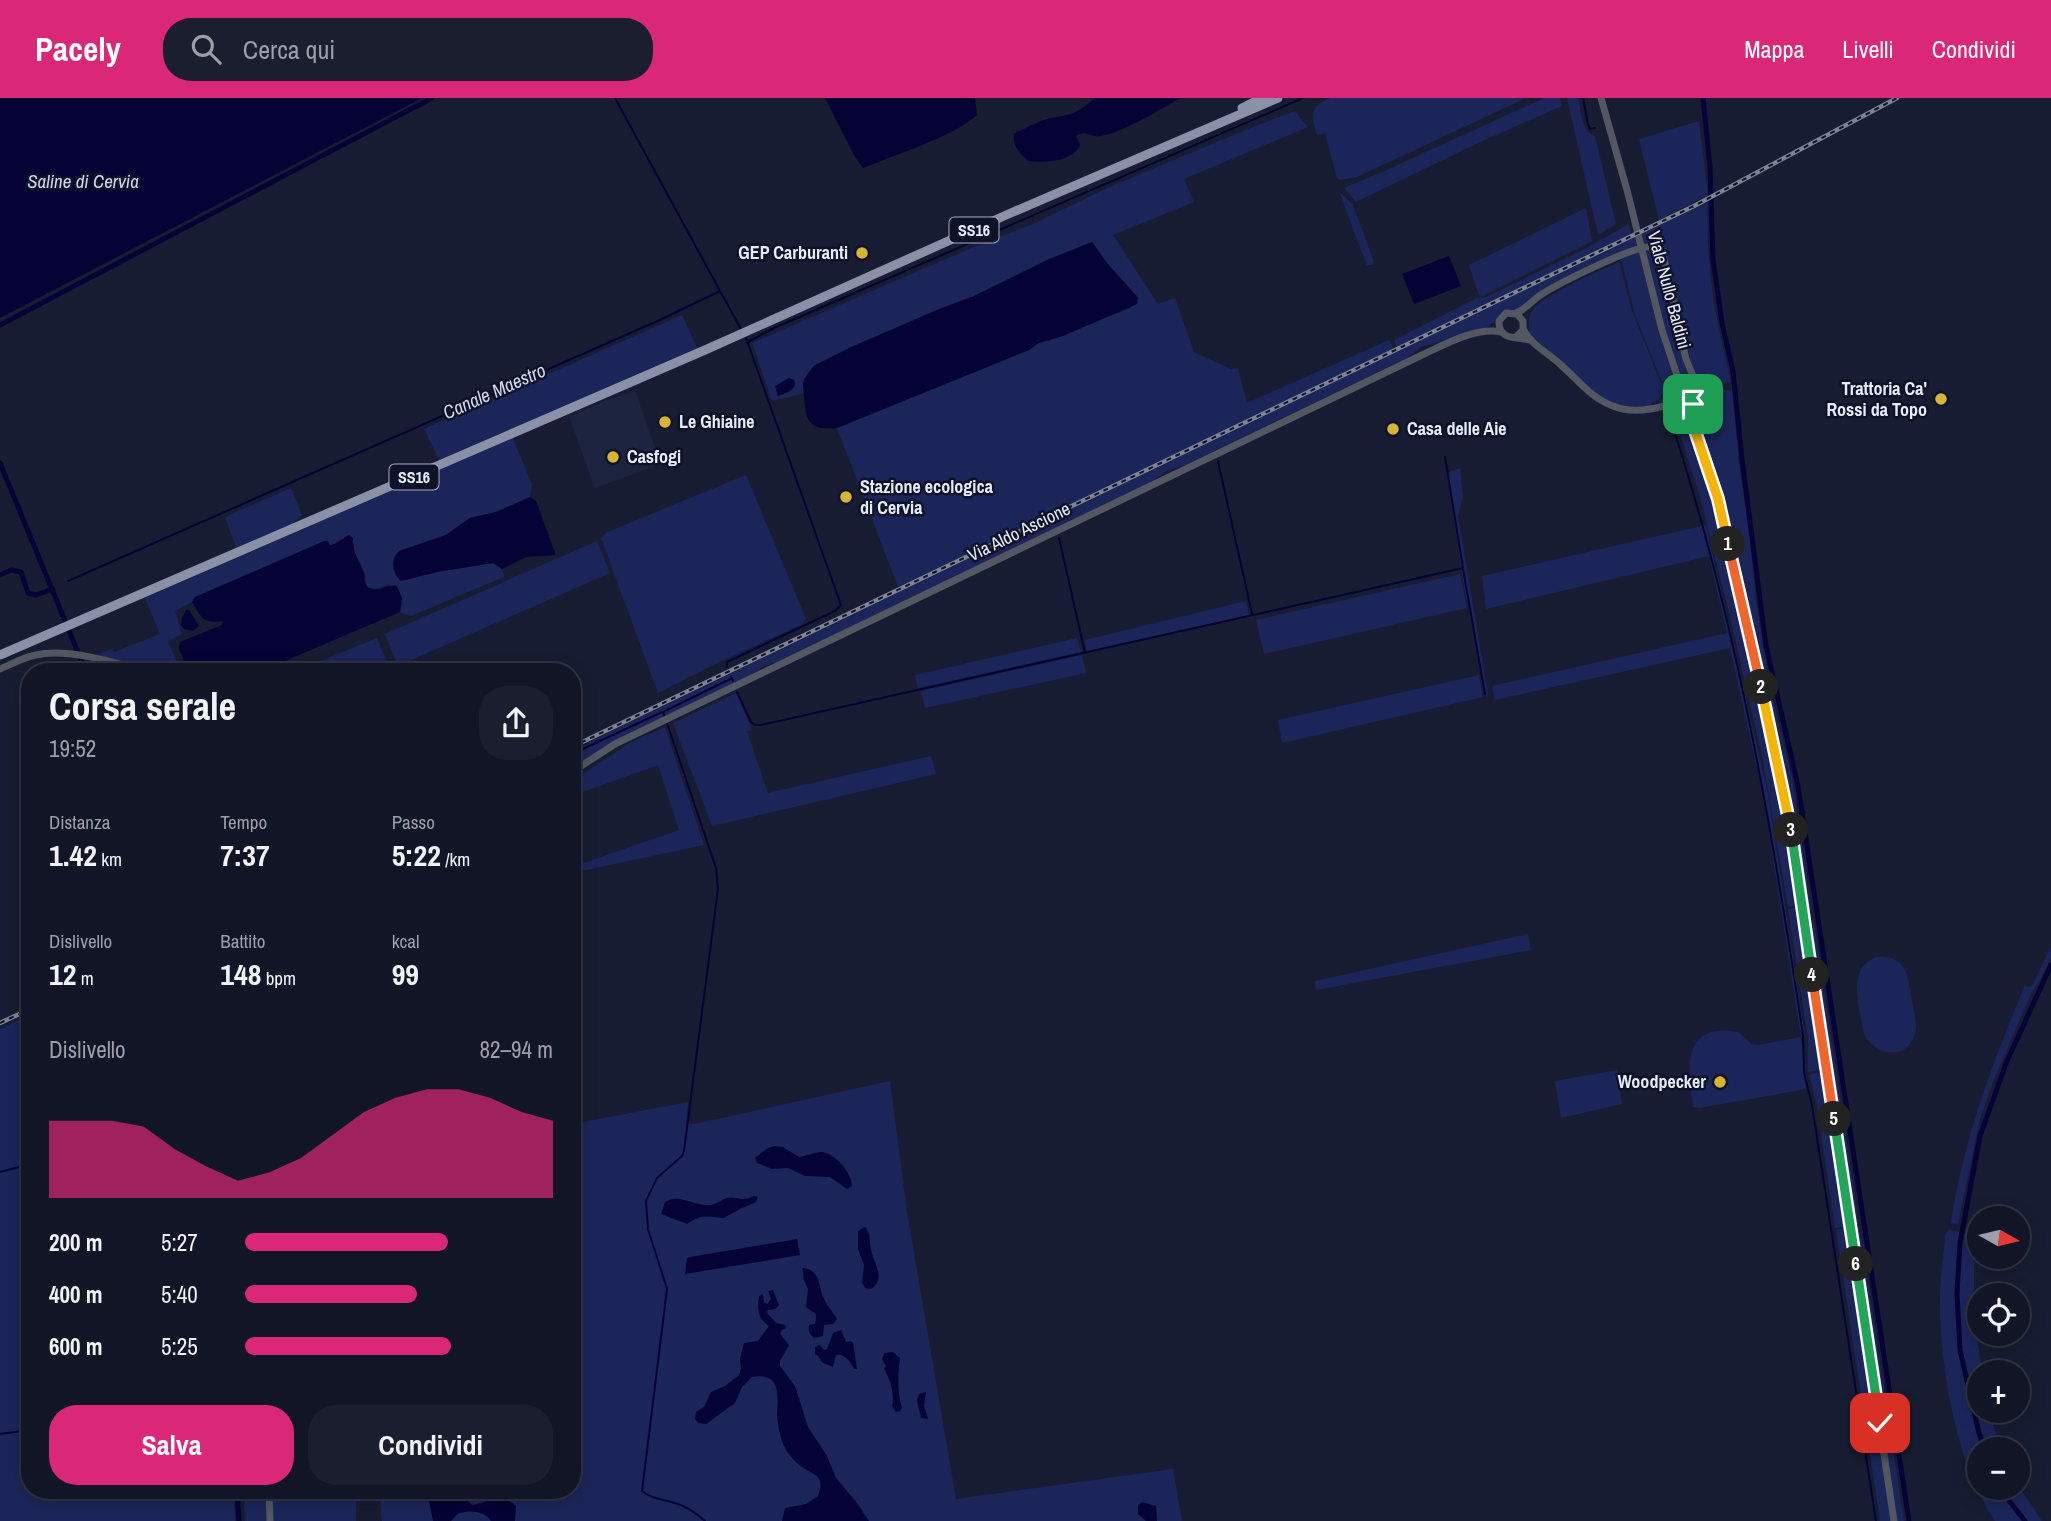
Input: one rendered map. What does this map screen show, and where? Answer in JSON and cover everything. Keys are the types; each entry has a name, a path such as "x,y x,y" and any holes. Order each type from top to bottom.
{"main road":[{"name":"SS16","path":"0,655 743,333 1202,130 1262,98"},
{"name":"SS16","path":"1202,130 1278,98"}],"street":[{"name":"Viale Nullo Baldini","path":"1601,98 1676,377 1721,512 1775,745 1894,1521"},
{"path":"1485,332 1506,313 1516,313 1529,306 1555,286 1619,256 1644,247 1656,249 1665,263 1686,359 1698,389 1690,416"},
{"path":"1516,337 1524,326 1529,306"},
{"path":"1516,313 1522,318 1531,340"},
{"path":"1499,321 1501,332 1506,337 1531,340 1550,354 1585,389 1612,406 1640,410 1673,406 1682,410 1697,435"},
{"path":"1485,332 1501,332"},
{"name":"Via Aldo Ascione","path":"581,766 615,744 666,719 1422,355 1447,343 1485,332"},
{"path":"1665,405 1675,394 1676,377"},
{"path":"1680,388 1690,393 1698,389"},
{"path":"0,669 36,655 53,653 118,663"},
{"path":"269,1499 270,1521"}],"shaded area":[{"path":"1330,98 1526,98 1357,177 1340,180 1337,178 1325,133 1317,135 1314,122 1315,108"},
{"path":"1544,98 1560,98 1562,106 1356,202 1344,188 1380,173"},
{"path":"1567,98 1578,98 1584,125 1595,136 1616,224 1598,235"},
{"path":"1295,111 1308,127 1184,179 1194,202 1113,235 1158,304 1175,298 1194,352 1231,369 1238,368 1247,403 1389,340 1394,349 898,587 837,428 1029,350 1039,343 1131,308 1138,297 1092,242 820,362 807,375 804,393 772,401 752,343 1033,224 1105,189"},
{"path":"1699,121 1708,195 1659,220 1639,139"},
{"path":"1339,191 1353,205 1374,262 1372,265 1367,265 1365,261"},
{"path":"1708,202 1711,281 1731,382 1710,386 1698,379 1691,362 1667,261 1652,244 1635,247 1537,293 1524,307 1500,316 1488,327 1422,347 1405,359 1187,464 1165,472 1151,482 782,660 764,666 748,677 581,764 581,747"},
{"path":"1586,208 1592,241 1482,296 1479,295 1469,265"},
{"path":"1629,224 1631,234 1397,348 1394,340 1477,298 1486,297 1581,251"},
{"path":"1652,250 1660,256 1693,386 1689,390 1685,389 1679,371 1671,373 1674,391 1663,403 1653,406 1659,403 1666,392 1635,315 1621,258"},
{"path":"1619,262 1631,308 1664,391 1659,400 1651,403 1651,406 1635,407 1611,402 1592,390 1529,335 1530,315 1536,307 1557,292"},
{"path":"682,315 697,348 439,460 424,429"},
{"path":"1718,390 1732,390 1756,602 1771,691 1792,777 1812,909 1810,910 1804,899 1724,510 1713,467 1693,410 1704,395"},
{"path":"635,391 661,464 595,488 569,417 606,400"},
{"path":"1673,407 1683,415 1716,507 1778,777 1799,905 1788,907 1762,756 1701,500 1674,415 1665,411 1654,412"},
{"path":"513,438 532,485 530,497 496,512 470,518 446,535 399,551 405,580 493,563 502,569 504,577 411,616 400,612 402,603 390,584 375,589 365,584 365,573 354,554 353,546 340,539 333,545 195,597 192,602 175,611 182,634 168,641 177,663 127,663 96,655 112,649 114,652 160,634 145,598"},
{"path":"1460,468 1463,497 1458,516 1488,695 1486,697 1464,586 1447,473"},
{"path":"746,475 806,619 803,624 658,693 601,538 606,533"},
{"path":"291,488 302,515 288,527 236,547 225,517"},
{"path":"1706,525 1768,794 1805,1036 1801,1038 1806,1089 1700,1108 1693,1107 1689,1074 1692,1051 1705,1035 1719,1031 1738,1032 1752,1044 1758,1045 1801,1037 1763,795 1730,648 1495,700 1492,686 1727,633 1709,556 1486,609 1482,576"},
{"path":"597,541 610,573 405,663 397,663 385,634"},
{"path":"1460,574 1467,608 1264,654 1256,620"},
{"path":"1246,601 1249,615 1087,651 1085,640"},
{"path":"377,638 387,663 324,663 323,660"},
{"path":"1077,638 1081,652 918,688 915,675"},
{"path":"1082,655 1086,673 925,708 921,691"},
{"path":"1479,675 1483,697 1282,743 1278,720"},
{"path":"736,693 752,730 747,731 768,793 931,756 936,774 712,826 673,723"},
{"path":"665,727 704,845 581,871 581,864 679,830 658,765 581,793 581,775 630,743"},
{"path":"1800,907 1824,1069 1808,1072 1808,1038 1788,909"},
{"path":"1813,921 1859,1224 1852,1222 1833,1094 1831,1062 1824,1036 1808,929"},
{"path":"1528,934 1531,950 1316,990 1315,981"},
{"path":"2051,947 2051,958 2030,996 1992,1084 1980,1119 1958,1224 1951,1223 1963,1162 1991,1072 2025,985 2032,986"},
{"path":"1877,957 1887,957 1900,964 1909,984 1916,1030 1911,1043 1898,1052 1883,1051 1875,1047 1864,1034 1858,1002 1858,980 1867,962"},
{"path":"21,1019 21,1499 234,1499 235,1521 0,1521 0,1029"},
{"path":"1617,1070 1622,1104 1561,1118 1555,1081"},
{"path":"1824,1071 1848,1226 1835,1228 1816,1101 1809,1075"},
{"path":"890,1081 907,1212 956,1499 1173,1469 1182,1521 382,1521 380,1499 581,1499 581,1122 688,1102 686,1123 694,1124"},
{"path":"1856,1227 1860,1230 1904,1521 1897,1521 1853,1231"},
{"path":"1848,1228 1892,1521 1880,1521 1836,1230"},
{"path":"1949,1229 1967,1235 1967,1269 1974,1269 1974,1283 1967,1283 1967,1346 1978,1346 1980,1360 1967,1360 1967,1423 1993,1423 1997,1437 1967,1437 1967,1464 1952,1409 1942,1346 1940,1289 1945,1235"},
{"path":"244,1499 266,1499 267,1521 245,1521"},
{"path":"272,1499 356,1499 356,1521 273,1521"},
{"path":"1983,1500 2028,1500 2042,1521 1995,1521"}],"water":[{"name":"Saline di Cervia","path":"0,98 422,98 0,318"},
{"path":"825,98 975,98 977,115 939,138 863,168"},
{"path":"1095,98 1181,98 1132,125 1111,133 1097,136 1086,133 1076,136 1080,145 1065,158 1042,162 1028,161 1017,149 1014,134 1017,132 1043,120 1076,112"},
{"path":"1092,242 1138,298 1137,304 837,428 817,427 808,418 803,385 804,379 814,366 851,347 974,296 1049,259"},
{"path":"1449,256 1461,286 1414,304 1402,274"},
{"path":"789,378 794,380 794,386 790,391 778,396 775,386"},
{"path":"530,497 536,501 556,555 526,557 502,569 493,563 401,581 396,574 393,562 399,551 446,535 470,518 496,512"},
{"path":"349,535 353,538 366,585 370,589 397,586 402,598 400,612 280,663 185,663 179,648 180,642 222,625 222,621 211,622 201,616 192,602 195,597 324,541 328,541 330,545"},
{"path":"186,610 189,610 199,626 193,631 184,629 181,625"},
{"path":"774,1146 783,1147 799,1157 819,1152 827,1153 846,1170 852,1186 847,1189 830,1177 805,1176 788,1168 772,1169 757,1163 755,1158"},
{"path":"758,1197 756,1202 724,1218 701,1217 687,1224 661,1214 665,1202 675,1199 710,1205 728,1198 743,1199"},
{"path":"865,1227 879,1275 876,1285 871,1289 865,1288 862,1283 864,1265 858,1249 858,1231"},
{"path":"797,1239 800,1255 685,1274 687,1258 690,1257"},
{"path":"802,1268 813,1271 816,1275 824,1299 837,1319 833,1324 824,1325 823,1336 814,1338 809,1331 809,1325 815,1324 816,1317 815,1313 806,1307 808,1289"},
{"path":"773,1290 779,1305 767,1313 776,1323 785,1325 786,1328 780,1334 789,1345 780,1366 795,1386 808,1427 827,1456 836,1478 869,1521 782,1521 785,1508 806,1504 818,1496 821,1484 818,1478 797,1463 784,1446 777,1414 776,1386 768,1378 752,1377 742,1387 735,1403 706,1424 698,1423 695,1419 696,1412 704,1407 711,1392 725,1386 739,1375 744,1343 758,1341 769,1326 760,1317 758,1301 763,1294 767,1304 771,1299 768,1291"},
{"path":"841,1330 846,1342 853,1343 857,1369 842,1355 836,1355 833,1367 823,1363 815,1354 815,1347 820,1345 824,1350 827,1349 833,1333"},
{"path":"893,1352 900,1358 898,1383 902,1408 896,1412 892,1406 891,1387 882,1359 884,1353"},
{"path":"926,1392 924,1406 928,1419 921,1418 917,1400 919,1394"},
{"path":"429,1499 468,1499 473,1505 501,1499 516,1506 515,1521 491,1521 481,1513 464,1512 451,1521 433,1521"},
{"path":"1142,1502 1156,1506 1157,1521 1146,1521 1138,1514 1138,1505"}],"waterway":[{"path":"0,325 432,98"},
{"name":"Canale Maestro","path":"68,581 720,291 615,98"},
{"path":"748,342 774,328 1303,98"},
{"path":"1583,98 1588,125 1590,129 1595,128"},
{"path":"1703,98 1710,167 1713,259 1722,323 1733,371 1766,646 1798,786 1909,1521"},
{"path":"720,291 741,329"},
{"path":"727,667 727,662 835,611 841,605 746,338"},
{"path":"1670,418 1693,493 1733,646 1765,801 1803,1035 1804,1073 1812,1105 1876,1521"},
{"path":"737,692 751,722 761,725 1463,568 1445,457"},
{"path":"1218,461 1252,614"},
{"path":"0,463 82,663"},
{"path":"1059,538 1085,653"},
{"path":"1463,569 1485,694"},
{"path":"0,575 11,570 21,572 28,593 36,595 53,589"},
{"path":"731,677 733,681"},
{"path":"665,718 663,712 732,678"},
{"path":"581,750 662,712"},
{"path":"667,723 716,868 718,889 684,1151 682,1156 657,1178 646,1201 648,1229 667,1289 642,1491 683,1506 705,1521"},
{"path":"1980,1437 1960,1350 1957,1294 1960,1243 1980,1136 2007,1061 2051,965"},
{"path":"0,1172 21,1166"},
{"path":"0,1434 21,1431"},
{"path":"238,1499 239,1521"},
{"path":"2008,1500 2025,1521"}],"railway":[{"path":"581,743 1694,206 1897,98"},
{"path":"0,1023 21,1013"}],"place":[{"name":"GEP Carburanti","path":"862,253"},
{"name":"Trattoria Ca' Rossi da Topo","path":"1941,399"},
{"name":"Le Ghiaine","path":"665,422"},
{"name":"Casa delle Aie","path":"1393,429"},
{"name":"Casfogi","path":"613,457"},
{"name":"Stazione ecologica di Cervia","path":"846,497"},
{"name":"Woodpecker","path":"1720,1082"}],"route":[{"path":"1693,404 1690,416 1718,499 1775,745 1790,825 1880,1423"}]}
